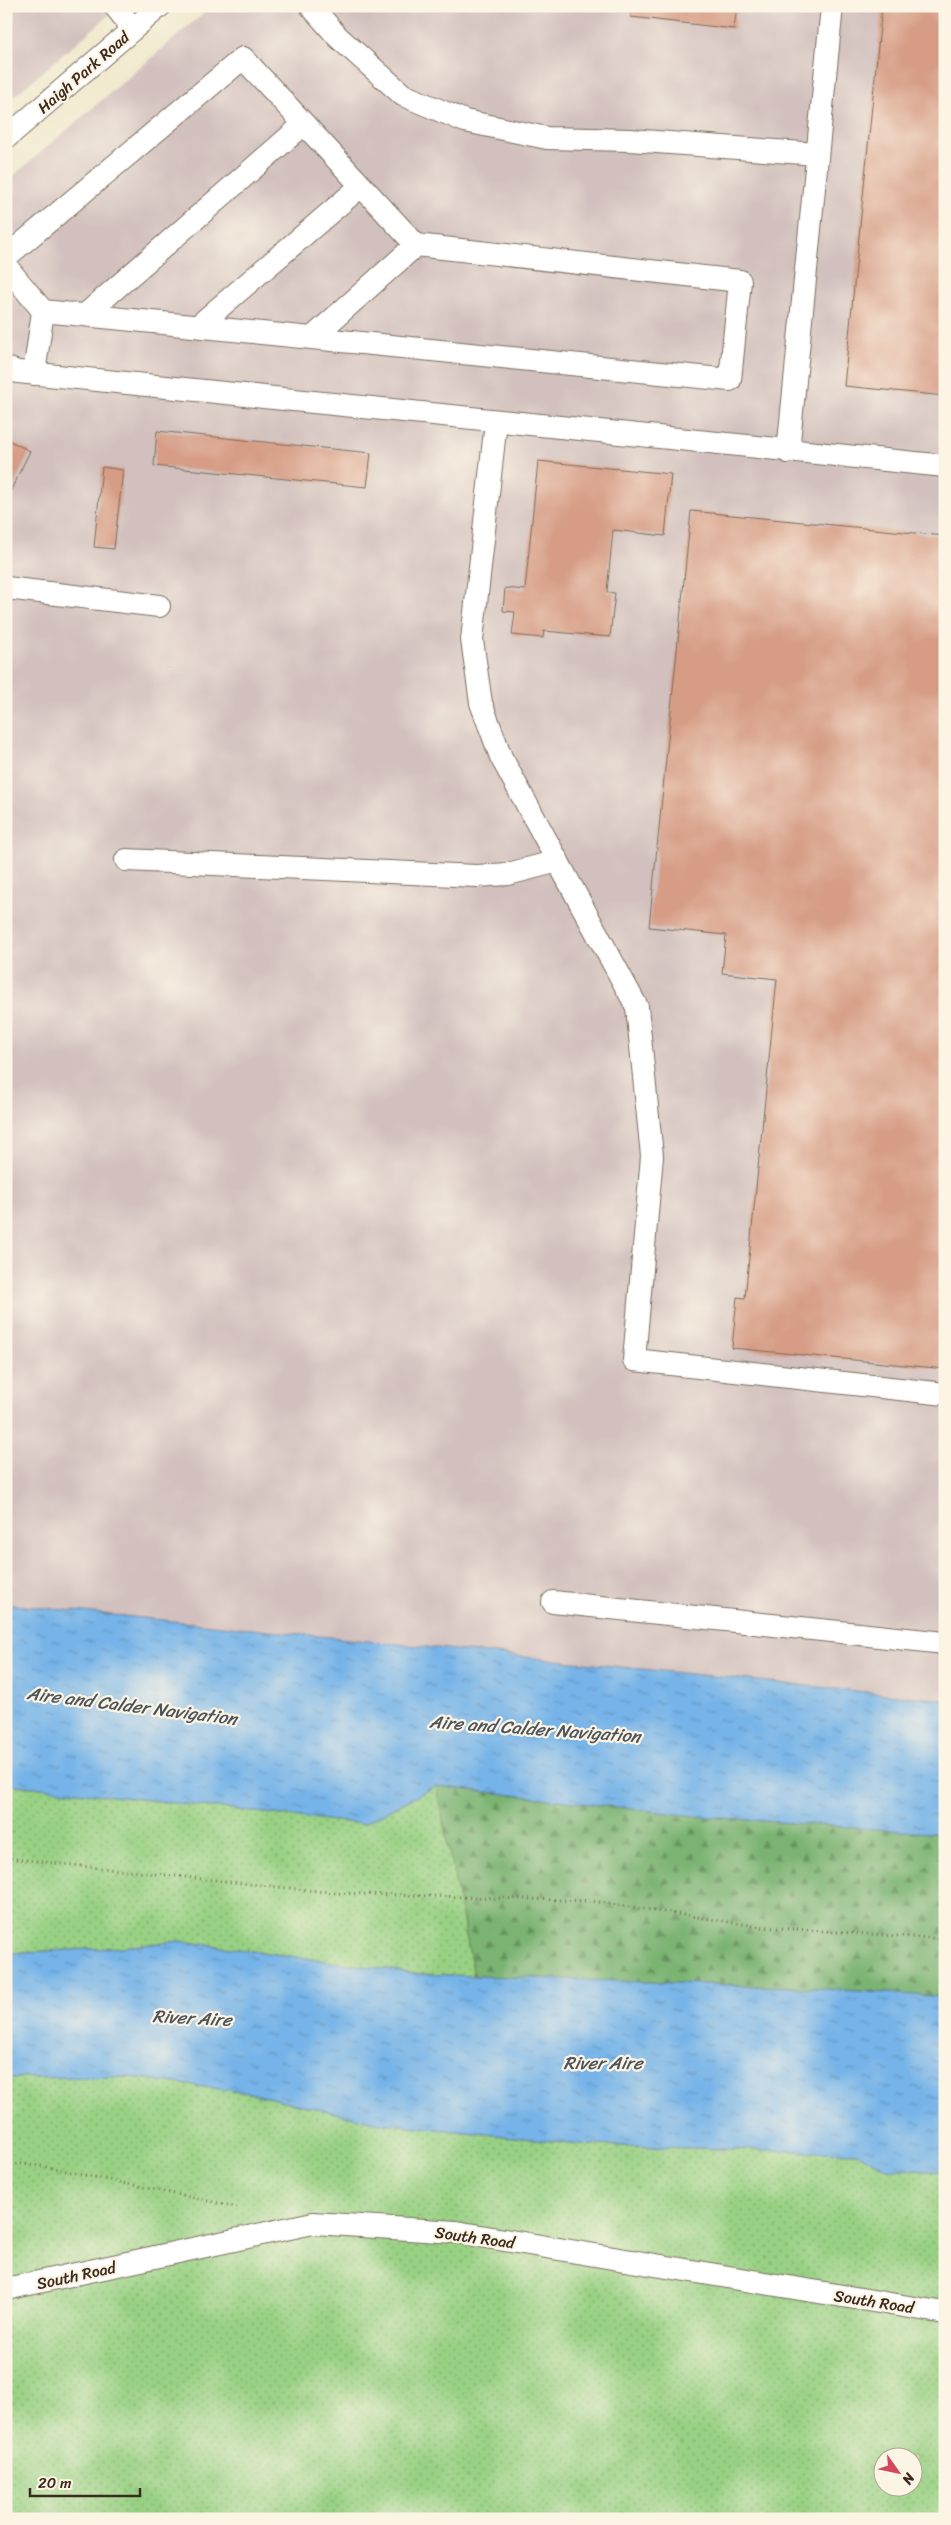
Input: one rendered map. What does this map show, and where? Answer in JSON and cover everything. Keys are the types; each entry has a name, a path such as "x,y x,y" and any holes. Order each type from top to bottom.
{"lane":[{"path":"115,6 133,29"},
{"name":"Haigh Park Road","path":"6,138 160,6"},
{"path":"311,6 338,37 402,95 464,121 547,138 630,140 818,154"},
{"path":"788,452 832,6"},
{"path":"6,257 242,58 416,245 740,281 730,380 44,311 6,266"},
{"path":"85,315 304,124"},
{"path":"198,326 361,186"},
{"path":"312,338 416,245"},
{"path":"34,374 44,311"},
{"path":"6,368 34,374 788,452 945,466"},
{"path":"496,422 472,640 481,703 501,757 637,1007 652,1156 634,1360 945,1394"},
{"path":"6,588 159,606"},
{"path":"126,860 476,876 508,874 558,861"},
{"path":"554,1602 945,1643"},
{"name":"South Road","path":"6,2289 313,2222 456,2232 945,2313"}],"path":[{"path":"6,1858 335,1893 592,1901 762,1927 945,1938"},
{"path":"6,2162 47,2168 246,2209"}],"shaded area":[{"path":"6,6 120,6 6,103"},
{"path":"212,6 945,6 945,1700 6,1604 6,182"}],"green space":[{"path":"6,1784 363,1824 436,1786 695,1816 945,1834 945,1997 812,1988 421,1974 180,1941 111,1948 6,1953"},
{"path":"436,1786 695,1816 945,1834 945,1997 812,1988 474,1976"},
{"path":"131,2077 249,2093 380,2123 590,2145 859,2153 884,2168 945,2172 945,2519 6,2519 6,2078"}],"water":[{"name":"Aire and Calder Navigation","path":"6,1604 945,1700 945,1834 695,1816 436,1786 363,1824 6,1784"},
{"name":"River Aire","path":"180,1941 421,1974 812,1988 945,1997 945,2172 884,2168 858,2153 590,2145 380,2123 249,2093 131,2077 6,2078 6,1953 111,1948"}],"building":[{"path":"632,6 737,6 734,29 631,17"},
{"path":"778,6 798,6 797,10"},
{"path":"882,6 945,6 945,396 844,386"},
{"path":"157,431 371,453 367,487 154,466"},
{"path":"6,439 30,451 8,496 6,495"},
{"path":"538,461 671,474 665,536 613,530 607,592 615,593 610,637 544,631 543,638 512,635 515,612 503,611 505,588 525,590"},
{"path":"102,467 123,470 114,549 94,547"},
{"path":"691,511 945,536 945,1369 732,1348 737,1297 745,1298 777,979 722,973 726,935 649,927"}]}
